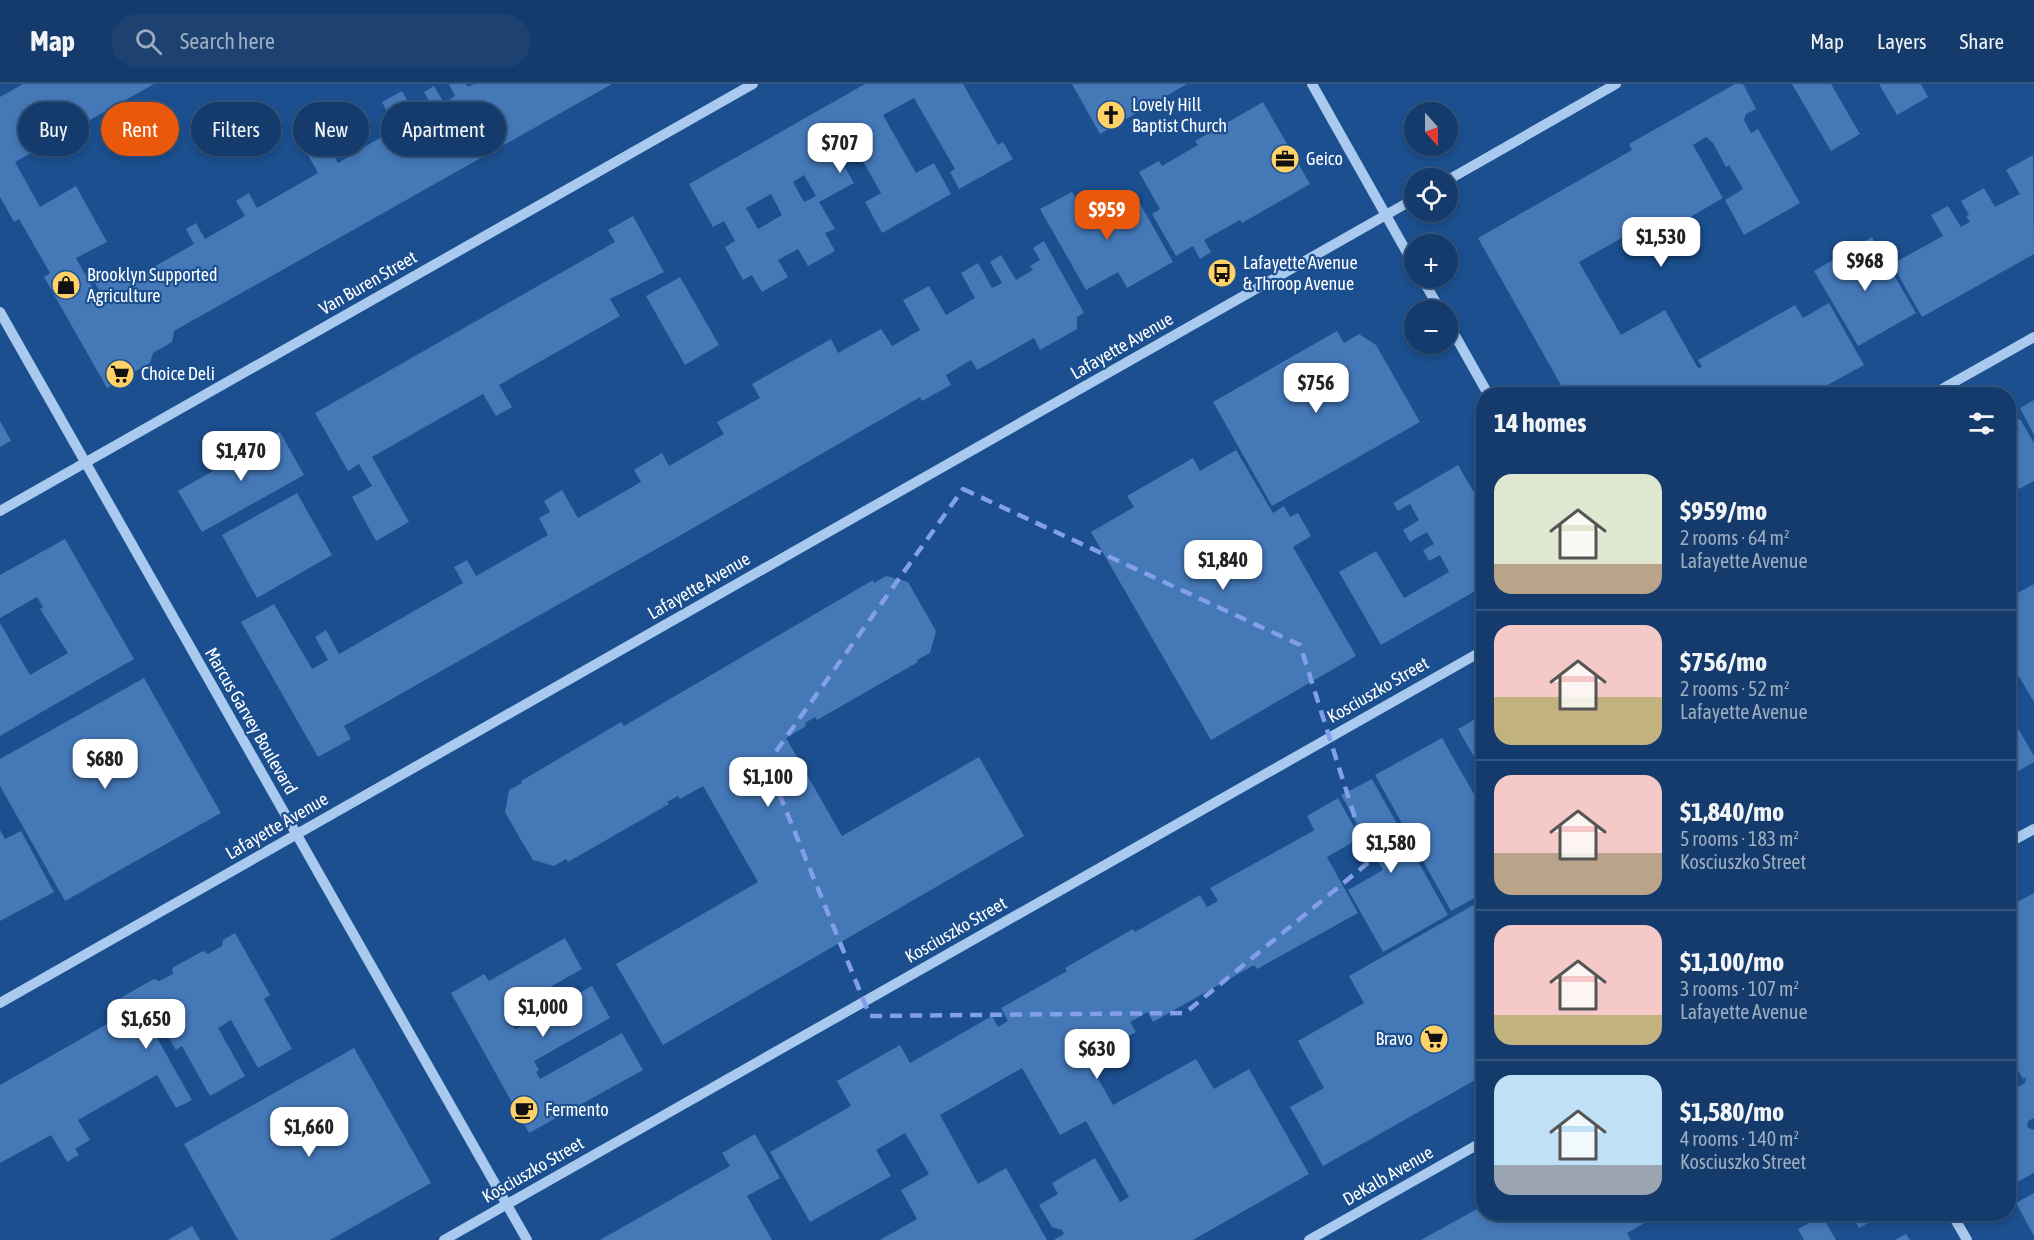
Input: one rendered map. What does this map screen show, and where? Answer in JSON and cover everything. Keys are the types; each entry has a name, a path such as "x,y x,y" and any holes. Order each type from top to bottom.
{"street":[{"name":"Van Buren Street","path":"0,511 753,84"},
{"path":"1312,84 1404,247"},
{"path":"1458,174 1616,84"},
{"name":"Lafayette Avenue","path":"0,1003 1404,205"},
{"name":"Marcus Garvey Boulevard","path":"0,312 527,1240"},
{"path":"1946,387 2034,338"},
{"path":"1458,341 1484,387"},
{"name":"Kosciuszko Street","path":"444,1240 1476,655"},
{"path":"2016,839 2034,829"},
{"name":"DeKalb Avenue","path":"1309,1240 1476,1146"},
{"path":"1956,1221 1967,1240"}],"highlighted area":[{"path":"963,489 1300,645 1369,862 1185,1013 870,1016 767,764"}],"building":[{"path":"23,84 154,84 122,102 101,102 101,114 89,120 89,102 18,102 18,156 26,156 15,162 40,207 76,186 107,242 76,258 99,299 103,297 95,283 119,270 126,283 194,244 186,229 196,223 205,239 245,216 236,201 249,193 257,208 318,173 309,156 334,156 338,163 350,156 369,156 369,144 381,137 381,156 484,156 174,331 172,342 153,353 150,363 107,388 44,277 50,273 19,219 14,222 0,197 0,97"},
{"path":"449,84 466,84 468,87 474,84 612,84 506,144 506,102 446,102 455,96"},
{"path":"865,84 963,84 998,145 1003,142 1013,159 959,189 950,172 955,169 914,98 883,115 916,173 934,163 951,194 882,233 865,202 881,193 848,135 832,145 854,183 819,202 835,229 825,233 835,251 808,266 798,249 778,260 788,277 762,292 752,275 743,280 725,247 735,241 724,221 713,227 689,184","holes":["804,175 816,196 804,202 793,182","771,194 782,215 758,229 746,208"]},
{"name":"Lovely Hill Baptist Church","path":"1072,84 1187,84 1100,134"},
{"path":"1735,84 1743,84 1756,109 1746,114 1744,120 1751,133 1758,129 1800,203 1744,235 1725,200 1743,189 1729,165 1726,167 1713,143 1706,137 1693,145 1723,198 1637,248 1629,234 1579,262 1621,335 1665,310 1698,368 1702,367 1698,360 1795,305 1803,318 1829,303 1864,365 1824,387 1562,387 1478,238 1632,150 1629,144"},
{"path":"1792,84 1831,84 1860,134 1831,151"},
{"path":"1879,84 1921,84 1928,97 1897,115"},
{"path":"434,86 443,102 429,102 424,92"},
{"path":"402,91 408,102 382,102"},
{"path":"1263,102 1310,184 1242,223 1240,220 1204,240 1211,252 1200,259 1193,246 1176,256 1152,214 1160,209 1139,172 1159,161 1162,166 1198,145 1195,141"},
{"path":"2033,155 2034,254 1922,317 1892,264 1943,236 1931,215 1948,206 1961,227 1970,222 1966,216 1969,215 1961,201 1984,188 1995,207 2020,194 2006,170"},
{"path":"1133,191 1173,262 1127,288 1118,272 1086,290 1040,209 1072,192 1087,217 1100,210 1108,223 1127,211 1120,198"},
{"path":"633,216 664,272 610,299 620,316 499,385 512,407 496,416 483,394 372,457 409,522 376,541 352,497 372,486 359,464 348,471 315,413 615,242 608,230"},
{"path":"1872,237 1916,313 1858,346 1814,271"},
{"path":"1044,241 1084,313 1077,317 1077,329 1040,350 1034,338 977,370 971,360 946,375 951,385 922,401 920,397 344,726 351,739 318,757 241,622 274,604 312,669 328,660 315,637 326,630 339,654 463,583 454,567 467,560 476,576 548,535 539,518 550,512 544,501 562,490 578,518 641,482 634,470 662,453 669,466 724,434 717,422 760,398 752,384 831,339 838,353 881,329 892,346 920,330 903,300 929,286 946,315 975,298 961,273 978,263 992,288 1002,283 990,262 1001,255 1016,280 1033,270 1030,266 1040,260 1033,248"},
{"path":"680,277 719,345 685,365 646,296"},
{"path":"1337,331 1344,343 1359,334 1376,345 1420,422 1272,506 1213,402"},
{"path":"2034,400 2034,435 2020,408"},
{"path":"2020,419 2034,443 2034,481 2019,489 2016,484 2016,421"},
{"path":"0,421 11,441 0,447"},
{"path":"280,432 304,475 202,532 178,491"},
{"path":"1236,450 1273,513 1284,506 1290,517 1298,513 1311,536 1293,547 1356,656 1211,740 1091,532 1134,507 1127,496 1193,458 1200,471"},
{"path":"1458,465 1476,496 1476,591 1381,645 1339,572 1376,551 1404,598 1449,572 1440,555 1429,561 1423,550 1434,544 1427,532 1410,542 1403,530 1419,520 1410,504 1398,511 1393,503"},
{"path":"297,493 332,555 257,598 222,535"},
{"path":"65,539 134,659 0,736 0,623 30,675 68,653 40,609 43,607 37,597 0,618 0,575"},
{"path":"886,576 908,582 936,631 930,653 817,720 815,717 805,723 806,726 786,738 842,836 979,757 1024,836 663,1045 616,964 758,882 703,786 680,799 678,796 667,802 669,804 568,862 566,859 554,866 533,860 519,837 505,812 509,790 621,722 624,726 873,580 874,583"},
{"path":"2034,584 2034,702 2016,672 2016,594"},
{"path":"144,678 221,813 65,901 0,786 0,759"},
{"path":"1476,719 1476,760 1458,729"},
{"path":"2016,725 2034,756 2034,762 2016,772"},
{"path":"1442,738 1476,798 1476,897 1451,911 1375,775"},
{"path":"1372,779 1448,915 1383,952 1348,890 1383,870 1341,795"},
{"path":"1338,798 1360,838 1327,857 1358,913 1257,969 1254,965 1153,1022 1148,1012 1130,1022 1136,1032 1087,1059 1113,1105 1196,1059 1214,1089 1249,1069 1309,1174 1193,1240 1054,1240 1064,1234 1062,1230 1052,1227 1039,1205 1058,1194 1052,1183 1095,1158 1120,1202 1129,1197 1086,1121 1060,1135 1022,1068 940,1115 978,1184 1006,1168 1047,1240 880,1240 917,1219 901,1190 929,1174 905,1133 876,1150 891,1176 810,1222 770,1152 851,1106 837,1081 900,1045 910,1063 992,1016 998,1027 1008,1021 1001,1008 1067,971 1065,968 1133,929 1135,932 1200,895 1207,907 1218,901 1210,888 1313,831 1307,816"},
{"path":"0,830 5,839 21,831 54,892 0,921"},
{"path":"2034,893 2034,1118 2028,1121 2027,1127 2034,1130 2034,1173 2016,1183 2016,1088 2025,1083 2026,1077 2023,1079 2016,1066 2016,903"},
{"path":"1476,904 1476,1080 1323,1166 1290,1107 1324,1088 1298,1041 1364,1003 1349,976"},
{"path":"235,933 270,995 264,999 292,1049 258,1068 231,1020 218,1028 245,1076 210,1096 182,1046 176,1050 166,1033 157,1038 192,1100 176,1108 157,1075 78,1120 90,1140 75,1149 79,1155 67,1162 51,1135 0,1163 0,1085 123,1015 115,1001 154,979 159,981 173,974 172,968 203,951 208,954 222,946 223,940"},
{"path":"565,938 582,969 506,1012 515,1029 592,986 610,1018 534,1061 539,1070 536,1072 540,1079 622,1033 643,1070 529,1133 451,993 484,974 489,981"},
{"path":"354,1048 431,1183 330,1240 238,1240 184,1144"},
{"path":"755,1134 780,1178 747,1196 772,1240 600,1240 730,1166 722,1153"},
{"path":"2034,1193 2034,1236 2016,1203"},
{"path":"1476,1209 1476,1221 1648,1221 1627,1233 1631,1240 1421,1240"},
{"path":"1813,1221 1825,1221 1836,1240 1804,1240 1798,1229"},
{"path":"1855,1221 1872,1221 1859,1228"},
{"path":"192,1226 200,1240 168,1240"},
{"path":"1906,1234 1910,1240 1895,1240"}],"place":[{"name":"Lovely Hill Baptist Church","path":"1111,115"},
{"name":"Geico","path":"1285,159"},
{"name":"Lafayette Avenue & Throop Avenue","path":"1222,273"},
{"name":"Brooklyn Supported Agriculture","path":"66,285"},
{"name":"Choice Deli","path":"120,374"},
{"name":"Bravo","path":"1434,1039"},
{"name":"Fermento","path":"524,1110"}]}
